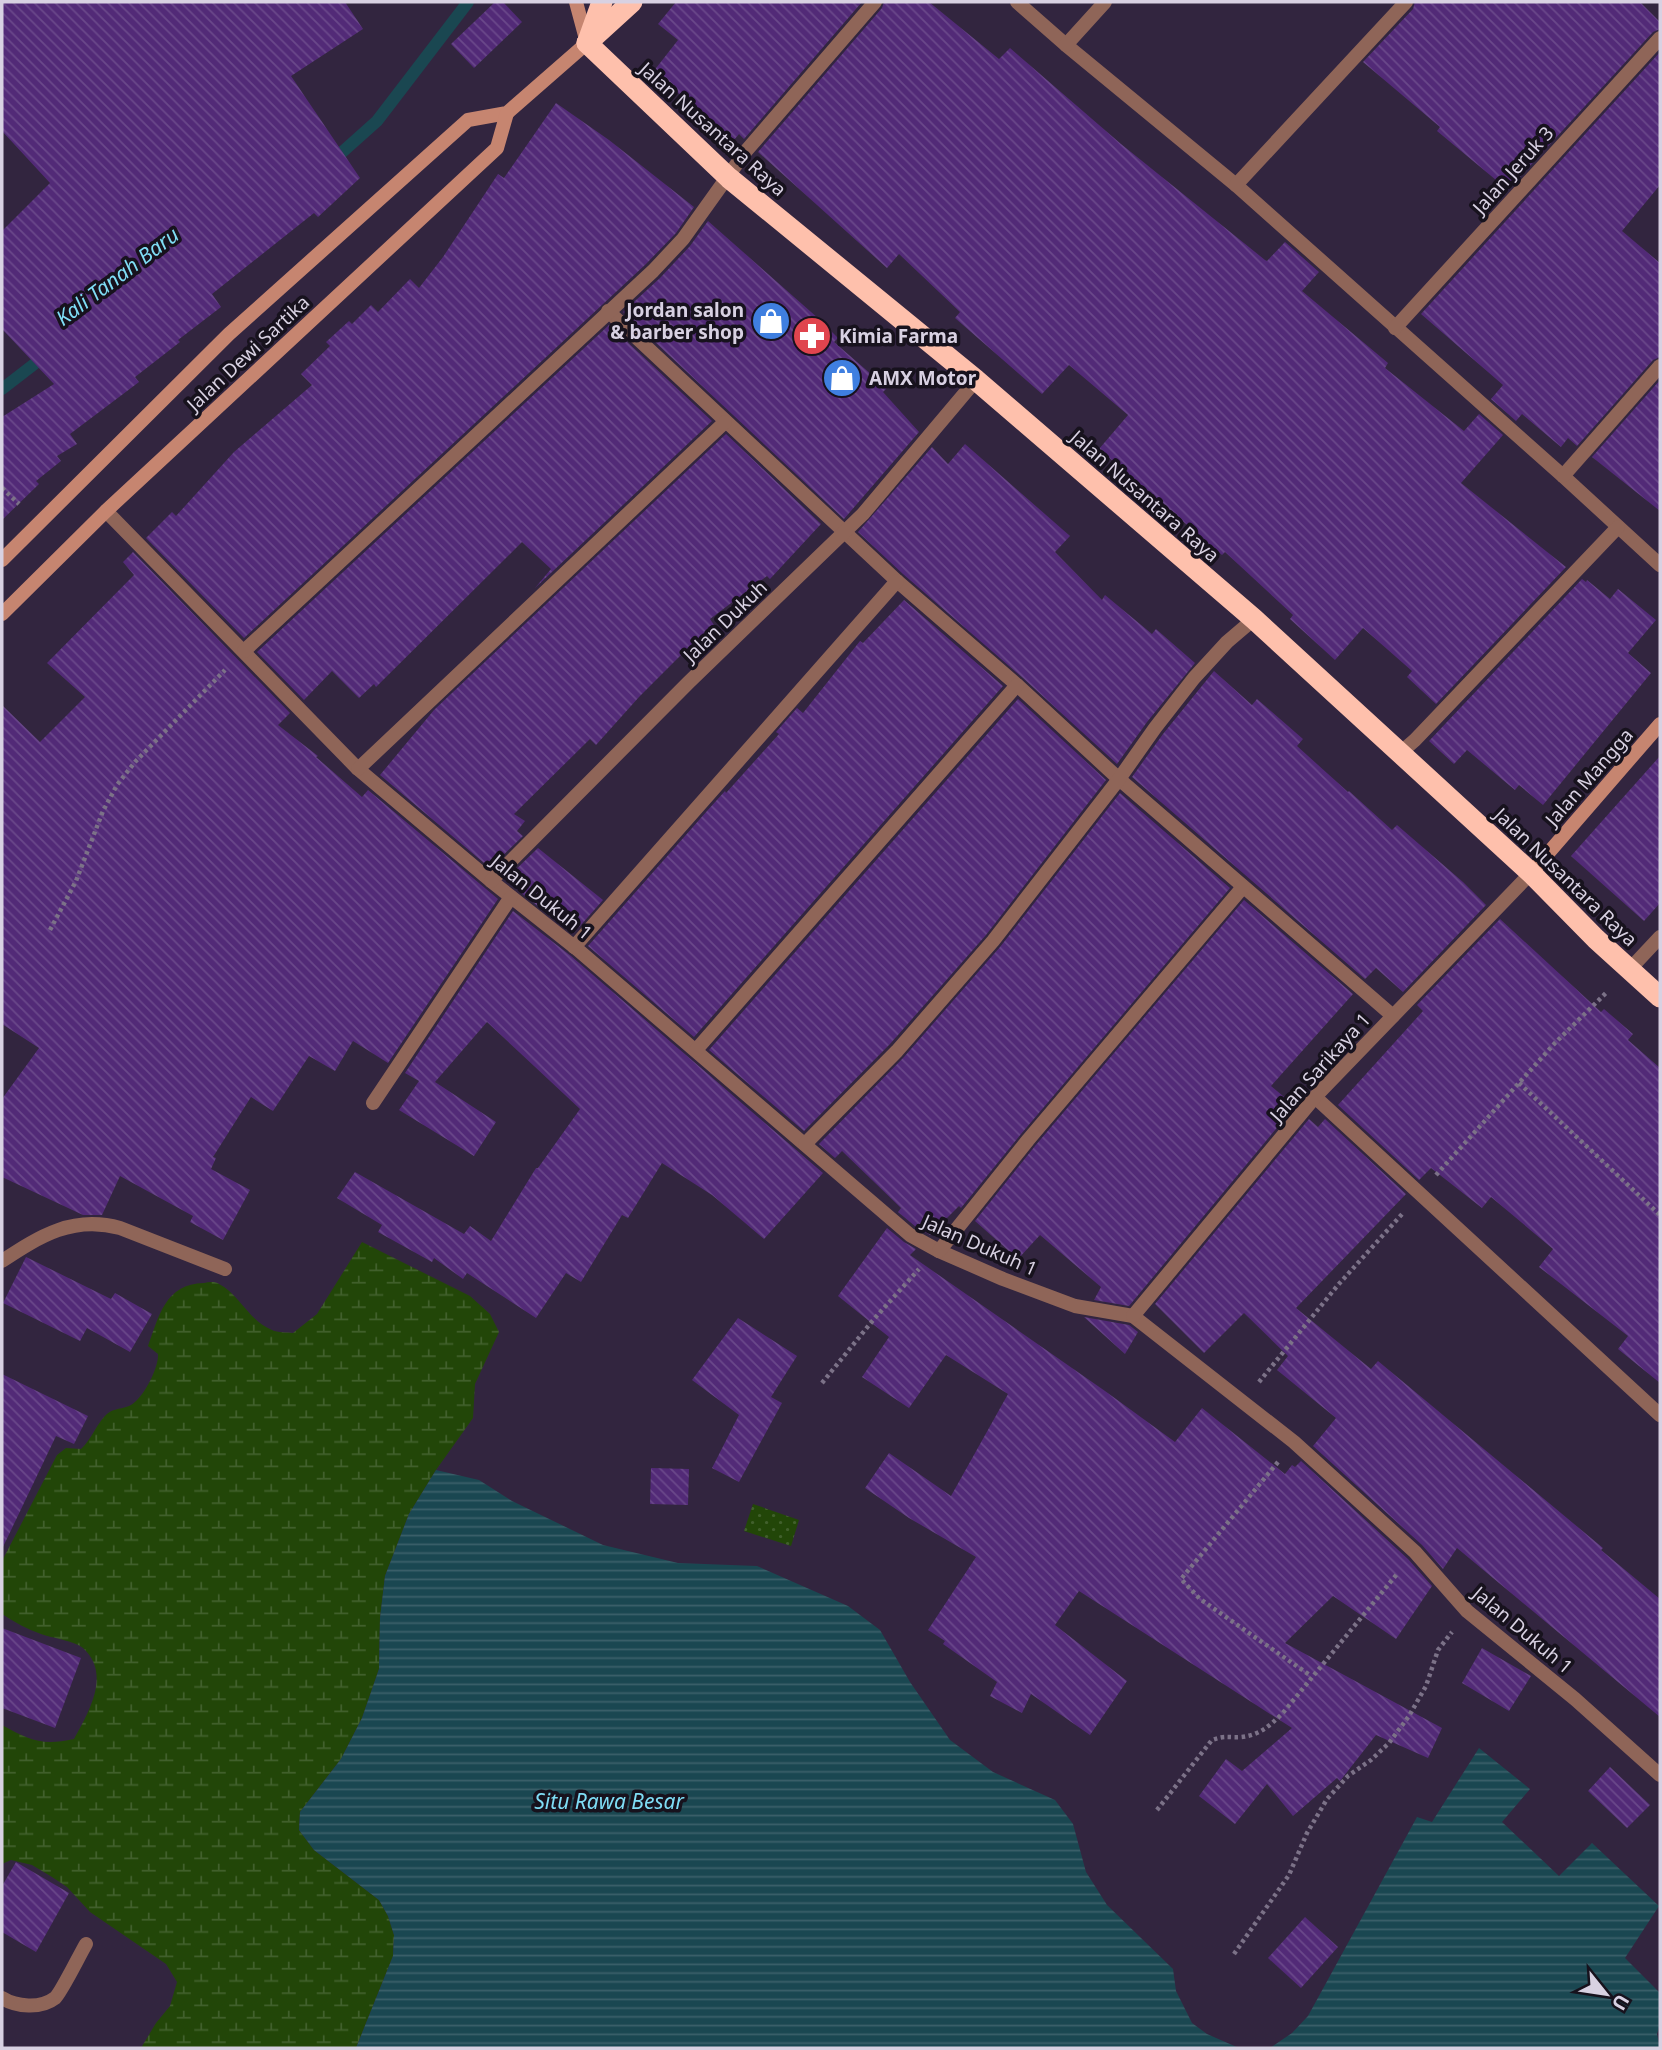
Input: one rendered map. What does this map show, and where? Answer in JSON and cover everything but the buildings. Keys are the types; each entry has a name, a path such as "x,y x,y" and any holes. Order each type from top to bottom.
{"highway":[{"path":"587,43 602,2"},
{"path":"587,43 632,2"},
{"name":"Jalan Nusantara Raya","path":"587,43 729,178 976,380 1254,619 1531,873 1660,997"}],"main road":[{"path":"508,113 587,43 576,2"},
{"name":"Jalan Dewi Sartika","path":"2,560 229,334 468,120 508,113 497,148 106,511 2,614"},
{"name":"Jalan Mangga","path":"1548,855 1660,724"},
{"name":"Jalan Sarikaya 1","path":"1531,873 1548,855"}],"street":[{"path":"244,651 653,271 683,239 746,151 875,2"},
{"path":"1017,2 1236,185 1660,565"},
{"path":"1066,45 1105,2"},
{"path":"1236,185 1406,2"},
{"name":"Jalan Jeruk 3","path":"1395,328 1660,38"},
{"path":"608,311 897,581 1017,685 1119,779 1393,1016"},
{"path":"1563,476 1660,366"},
{"name":"Jalan Dukuh","path":"491,881 689,682 844,533 897,475 976,380"},
{"path":"358,769 725,422"},
{"name":"Jalan Dukuh 1","path":"106,511 358,769 574,947 910,1235 1003,1279 1075,1306 1133,1316 1294,1442 1415,1552 1467,1611 1575,1699 1660,1775"},
{"path":"1400,753 1618,527"},
{"path":"574,947 897,581"},
{"path":"805,1144 897,1051 993,941 1194,678 1227,642 1254,619"},
{"path":"696,1050 1017,685"},
{"name":"Jalan Sarikaya 1","path":"1133,1316 1315,1097 1531,873"},
{"path":"939,1251 1028,1140 1243,887"},
{"path":"373,1103 511,897"},
{"path":"1630,969 1660,937"},
{"path":"1315,1097 1660,1415"},
{"path":"2,1261 48,1234 85,1223 103,1223 225,1269"},
{"path":"2,1998 10,2003 37,2005 56,1997 86,1944"}],"path":[{"path":"50,930 76,881 103,811 117,785 135,762 244,651"},
{"path":"1243,1402 1338,1285 1518,1083 1630,969"},
{"path":"1518,1083 1660,1215"},
{"path":"822,1383 874,1318 939,1251"},
{"path":"1294,1442 1181,1579 1200,1599 1311,1676"},
{"path":"1157,1810 1212,1740 1224,1735 1241,1737 1264,1731 1282,1714 1415,1552"},
{"path":"1234,1954 1289,1875 1307,1833 1327,1799 1348,1776 1389,1743 1409,1716 1426,1686 1438,1650 1467,1611"}],"green space":[{"path":"362,1242 470,1296 490,1314 499,1332 475,1384 473,1418 409,1514 385,1576 380,1618 379,1669 362,1718 341,1759 300,1812 299,1830 314,1850 379,1900 394,1935 393,1956 356,2048 141,2048 170,2006 177,1982 166,1964 90,1912 67,1887 52,1877 32,1865 11,1860 2,1864 2,1725 44,1742 74,1739 91,1706 97,1681 92,1658 83,1648 75,1643 31,1630 2,1614 2,1561 57,1455 66,1448 81,1449 107,1414 134,1403 144,1391 158,1360 158,1354 148,1346 160,1313 172,1295 191,1285 216,1282 264,1326 277,1332 293,1333 317,1314"},
{"path":"753,1504 799,1520 791,1546 744,1531"}],"water":[{"name":"Situ Rawa Besar","path":"436,1470 479,1480 512,1501 603,1545 678,1563 757,1566 848,1606 880,1630 910,1682 950,1740 993,1772 1055,1800 1073,1824 1086,1872 1107,1905 1173,1969 1176,1991 1192,2023 1207,2034 1239,2048 356,2048 393,1956 394,1935 379,1900 314,1850 299,1830 300,1812 341,1759 362,1718 379,1669 380,1618 385,1576 409,1514"},
{"path":"1479,1748 1530,1789 1502,1822 1559,1876 1592,1843 1659,1906 1625,1958 1660,1993 1660,2024 1657,2034 1660,2048 1270,2048 1292,2033 1308,2016 1417,1817 1432,1822"}],"waterway":[{"name":"Kali Tanah Baru","path":"330,163 377,121 468,2"},
{"name":"Kali Tanah Baru","path":"2,389 46,355"}],"place":[{"name":"Jordan salon & barber shop","path":"771,321"},
{"name":"Kimia Farma","path":"812,336"},
{"name":"AMX Motor","path":"842,378"}]}
